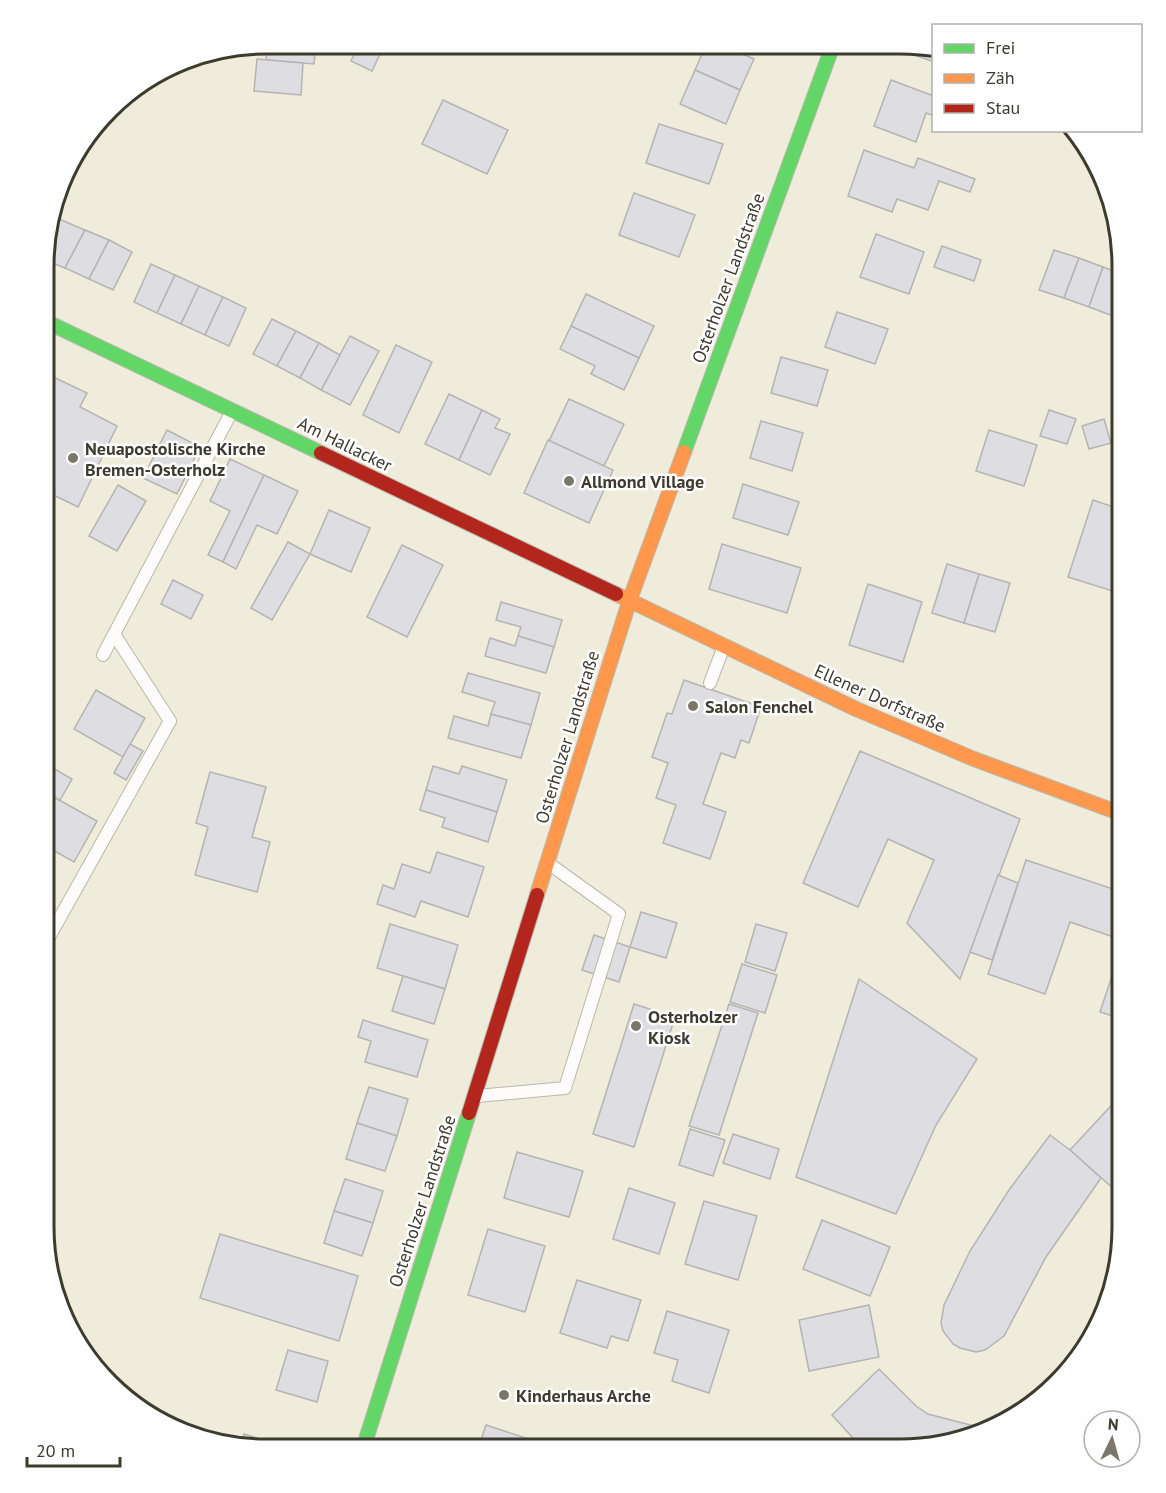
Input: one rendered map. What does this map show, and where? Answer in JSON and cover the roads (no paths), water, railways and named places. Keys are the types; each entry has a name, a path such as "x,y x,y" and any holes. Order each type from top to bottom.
{"main road":[{"name":"Osterholzer Landstraße","path":"366,1439 630,599 830,54"},
{"name":"Am Hallacker","path":"54,325 630,599"},
{"name":"Ellener Dorfstraße","path":"630,599 856,709 952,750 1112,810"}],"lane":[{"path":"103,655 233,410"},
{"path":"54,928 170,721 114,634"},
{"path":"710,683 725,645"},
{"path":"474,1096 565,1088 613,936 619,914 547,862"}],"place":[{"name":"Neuapostolische Kirche Bremen-Osterholz","path":"73,458"},
{"name":"Allmond Village","path":"569,481"},
{"name":"Salon Fenchel","path":"693,706"},
{"name":"Osterholzer Kiosk","path":"636,1026"},
{"name":"Kinderhaus Arche","path":"504,1395"}]}
